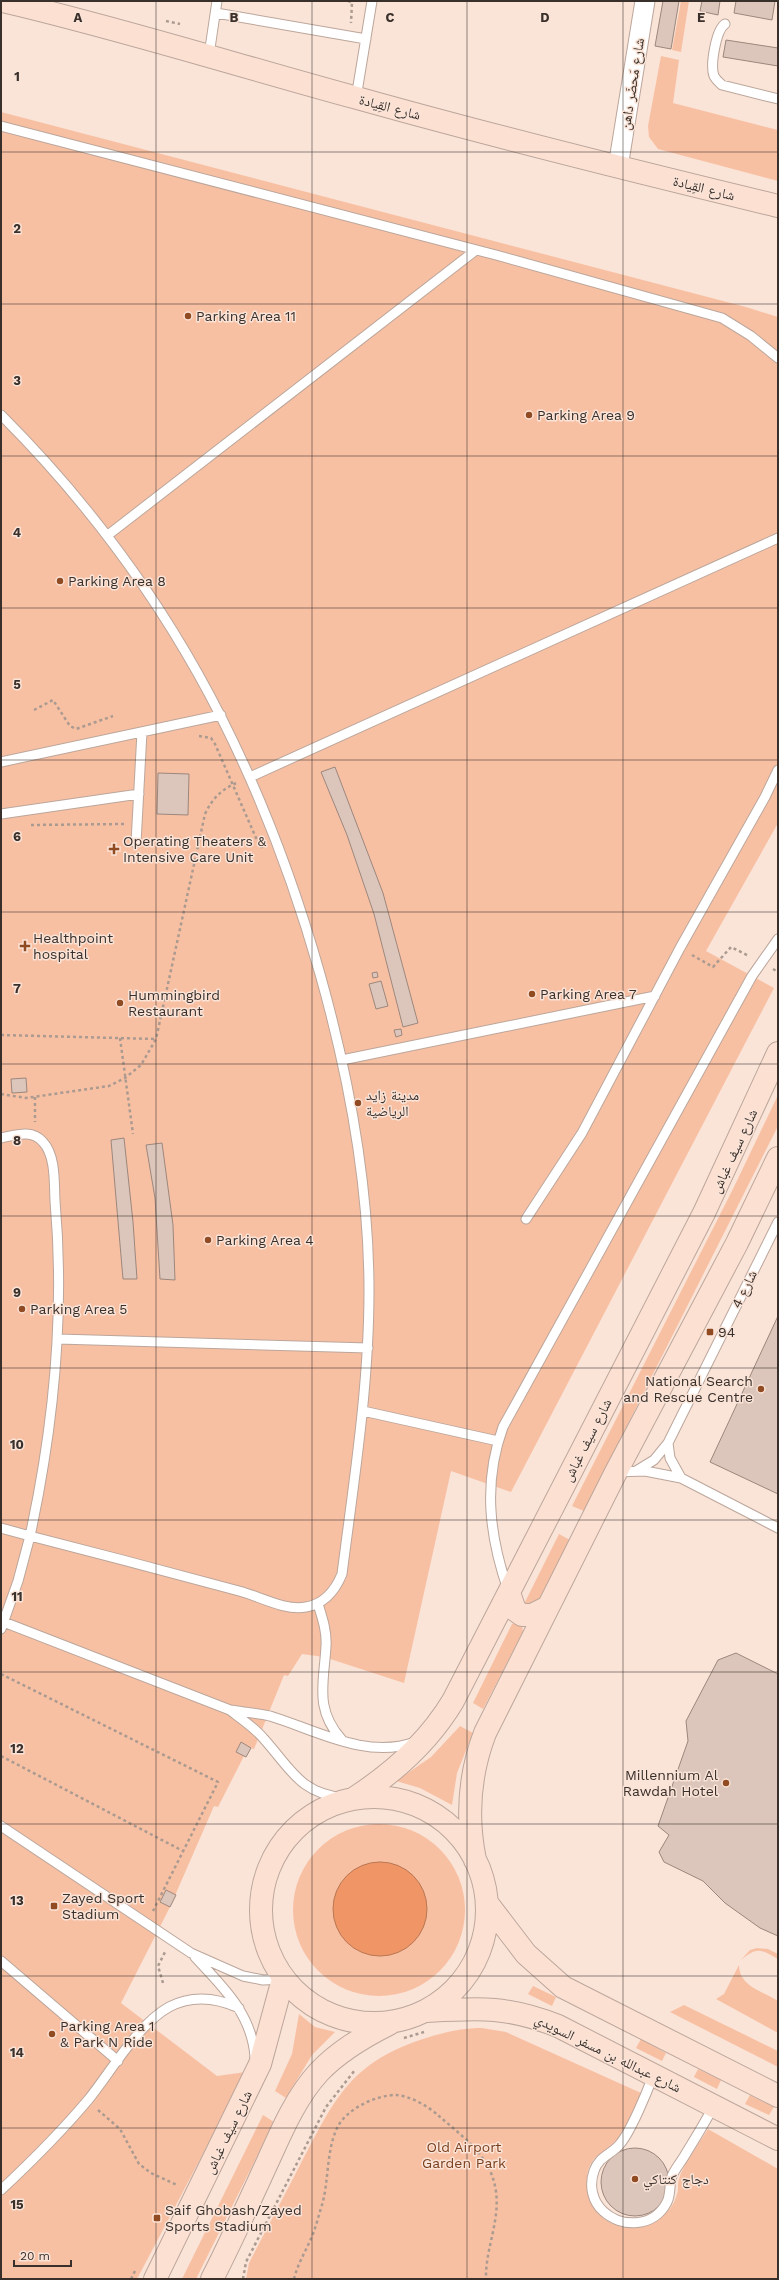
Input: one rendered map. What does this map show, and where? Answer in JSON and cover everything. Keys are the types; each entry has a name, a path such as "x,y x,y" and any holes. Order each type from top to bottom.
{"street":[{"name":"شارع القِيادة","path":"4,1 137,34 356,98 618,167 778,206"},
{"name":"شارع مَحضَر داهن","path":"618,167 645,1"},
{"name":"شارع سيف غباش","path":"397,2031 335,2015 302,1997 283,1979 272,1962 265,1943 261,1923 261,1902 267,1876 281,1845 294,1829 309,1816 351,1797 387,1776 428,1737 453,1701 704,1213 778,1053"},
{"path":"215,2276 287,2121 301,2096 319,2072 341,2052 365,2036 397,2031 428,2021 456,1989 477,1958 484,1934 487,1903 485,1888 475,1860 469,1817 470,1796 478,1753 485,1733 548,1606 626,1472 778,1158"},
{"path":"509,1593 515,1610 522,1615 532,1615 548,1606"},
{"path":"351,1797 377,1796 416,1805 434,1815 450,1827 464,1843 475,1860"},
{"path":"487,1903 526,1954 563,1986 778,2096"},
{"name":"شارع سيف غباش","path":"155,2279 255,2076 264,2052 283,1979"},
{"name":"شارع عبدالله بن مسفر السويدي","path":"428,2021 477,2008 505,2010 531,2015 558,2026 778,2139"}],"lane":[{"path":"209,55 218,1"},
{"path":"356,98 372,1"},
{"path":"216,13 366,39"},
{"path":"725,24 719,30 713,64 714,76 718,82 722,85 778,99"},
{"path":"1,126 476,250 722,318 751,336 778,358"},
{"path":"108,535 476,250"},
{"path":"1,415 54,470 108,535 161,610 186,651 221,715 250,777 276,842 312,945 342,1060 354,1117 362,1174 367,1239 368,1348 363,1411 342,1574 337,1586 318,1604 293,1608 241,1592 1,1528"},
{"path":"250,777 778,538"},
{"path":"1,762 221,715"},
{"path":"136,843 142,732"},
{"path":"526,1219 582,1133 654,996 765,797 778,770"},
{"path":"1,814 139,794"},
{"path":"509,1593 492,1536 490,1512 491,1470 498,1441 510,1413 760,962 778,939"},
{"path":"342,1060 654,996"},
{"path":"1,1138 21,1133 36,1136 43,1142 51,1157 59,1258 58,1339 49,1432 30,1536 18,1581 2,1624 230,1710 268,1716 360,1746 377,1748 411,1743 428,1737"},
{"name":"شارع 4","path":"626,1472 654,1460 668,1443 778,1222"},
{"path":"58,1339 368,1348"},
{"path":"363,1411 498,1441"},
{"path":"668,1443 670,1458 680,1478"},
{"path":"626,1472 680,1478 778,1528"},
{"path":"318,1604 326,1631 322,1700 329,1722 343,1741"},
{"path":"230,1710 260,1734 296,1779 324,1795 351,1797"},
{"path":"1,1826 191,1953 243,1976 263,1980 283,1979"},
{"path":"191,1953 232,1997 246,2020 254,2048 255,2076"},
{"path":"1,1960 118,2061"},
{"path":"1,2190 87,2101 148,2024 170,2007 181,2002 205,1999 223,2002 239,2008"},
{"path":"653,2076 648,2091 620,2144 599,2160 594,2172 592,2185 594,2197 600,2208 609,2217 622,2222 634,2224 647,2220 659,2213 667,2202 672,2176 714,2106"}],"path":[{"path":"34,710 53,700 70,726 76,729 113,716"},
{"path":"192,737 203,736 213,741 234,784 260,848 276,842"},
{"path":"1,1094 16,1098 35,1097 109,1086 125,1078 141,1065 156,1038 206,814 214,799 234,784 250,777"},
{"path":"24,825 137,824"},
{"path":"680,948 713,967 731,947 778,972"},
{"path":"1,1035 156,1038"},
{"path":"120,1038 133,1134"},
{"path":"35,1097 36,1136"},
{"path":"1,1674 218,1782 147,1923"},
{"path":"1,1756 183,1851"},
{"path":"163,1983 158,1966 171,1939"},
{"path":"397,2031 428,2021"},
{"path":"244,2279 246,2262 326,2107 336,2091 360,2064"},
{"path":"294,2279 314,2232 324,2201 333,2144 338,2127 347,2116 361,2106 379,2098 397,2095 417,2102 436,2113 474,2147 488,2167 495,2186 497,2216 486,2266 486,2279"},
{"path":"87,2101 120,2129 139,2164 151,2173 181,2187"}],"green space":[{"path":"681,1 689,1 681,52 672,50"},
{"path":"661,56 679,60 673,103 778,130 778,181 658,149 649,137 648,126"},
{"name":"مدينة زايد الرياضية","path":"1,112 746,307 778,317 778,823 706,951 774,988 511,1492 451,1471 404,1683 324,1657 302,1654 288,1676 284,1675 254,1749 251,1748 246,1757 244,1756 218,1807 214,1806 170,1907 121,2003 217,2076 246,2072 137,2279 1,2279"},
{"path":"778,1095 778,1126 584,1511 572,1506 733,1189"},
{"path":"559,1534 570,1540 535,1608 524,1604"},
{"path":"516,1623 522,1625 523,1632 483,1709 473,1703 512,1624"},
{"path":"460,1726 473,1733 457,1773 452,1805 420,1788 396,1781 431,1757"},
{"path":"379,1824 396,1826 412,1831 427,1839 445,1856 450,1862 461,1885 465,1910 463,1927 458,1943 450,1958 433,1976 427,1981 404,1992 379,1996 362,1994 346,1989 331,1981 313,1964 308,1958 297,1935 293,1910 295,1893 300,1877 308,1862 325,1844 331,1839 354,1828"},
{"path":"757,1948 768,1949 778,1954 778,1959 763,1951 755,1951 741,1960 750,1950"},
{"path":"739,1965 740,1972 747,1983 778,2001 778,2033 716,1999 724,1994"},
{"path":"533,1986 556,1997 552,2006 528,1994"},
{"path":"684,2005 778,2051 778,2067 670,2012"},
{"path":"299,2014 315,2027 335,2032 312,2055 286,2098 275,2091 292,2054"},
{"name":"Old Airport Garden Park","path":"482,2028 506,2032 641,2093 620,2140 602,2152 590,2165 588,2171 587,2188 589,2194 596,2209 605,2220 618,2226 631,2227 646,2224 660,2218 665,2214 674,2202 678,2192 678,2181 684,2167 708,2129 778,2169 778,2279 246,2279 249,2263 323,2123 345,2088 359,2074 376,2061 396,2050 420,2040 443,2033"},
{"path":"641,2039 666,2053 662,2061 636,2048"},
{"path":"698,2069 721,2080 717,2089 694,2077"},
{"path":"750,2095 774,2107 769,2115 745,2104"},
{"path":"263,2115 274,2122 196,2279 182,2279"}],"shaded area":[{"path":"380,1862 398,1865 413,1876 424,1891 427,1909 424,1927 413,1942 398,1953 380,1956 362,1953 347,1942 336,1927 333,1909 336,1891 347,1876 362,1865"}],"building":[{"path":"663,1 679,1 671,49 655,46"},
{"path":"702,1 720,1 718,15 700,11"},
{"path":"736,1 775,1 772,20 734,13"},
{"path":"726,40 778,48 778,66 723,57"},
{"path":"335,767 383,893 418,1023 403,1027 374,914 347,835 321,772"},
{"path":"158,773 189,774 188,815 157,814"},
{"path":"377,972 378,977 373,978 372,973"},
{"path":"381,981 388,1006 376,1009 369,984"},
{"path":"401,1029 402,1035 396,1037 394,1030"},
{"path":"26,1078 27,1092 12,1093 11,1079"},
{"path":"124,1138 133,1222 137,1279 123,1279 111,1140"},
{"path":"162,1143 173,1225 175,1280 160,1279 155,1198 146,1145"},
{"name":"National Search and Rescue Centre","path":"778,1316 778,1494 710,1462"},
{"name":"Millennium Al Rawdah Hotel","path":"736,1653 778,1674 778,1936 760,1928 725,1903 703,1881 664,1862 659,1852 669,1835 658,1826 688,1741 686,1721 718,1660"},
{"path":"241,1742 251,1748 246,1757 236,1752"},
{"path":"166,1890 176,1895 170,1907 160,1902"},
{"name":"دجاج كنتاكي","path":"635,2148 648,2151 659,2158 666,2169 669,2182 666,2195 659,2206 648,2213 635,2216 622,2213 611,2206 604,2195 601,2182 604,2169 611,2158 622,2151"}],"place":[{"name":"Parking Area 11","path":"188,316"},
{"name":"Parking Area 9","path":"529,415"},
{"name":"Parking Area 8","path":"60,581"},
{"name":"Operating Theaters & Intensive Care Unit","path":"114,849"},
{"name":"Healthpoint hospital","path":"25,946"},
{"name":"Parking Area 7","path":"532,994"},
{"name":"Hummingbird Restaurant","path":"120,1003"},
{"name":"مدينة زايد الرياضية","path":"358,1103"},
{"name":"Parking Area 4","path":"208,1240"},
{"name":"Parking Area 5","path":"22,1309"},
{"name":"94","path":"710,1332"},
{"name":"National Search and Rescue Centre","path":"761,1389"},
{"name":"Millennium Al Rawdah Hotel","path":"726,1783"},
{"name":"Zayed Sport Stadium","path":"54,1906"},
{"name":"Parking Area 1 & Park N Ride","path":"52,2034"},
{"name":"دجاج كنتاكي","path":"635,2179"},
{"name":"Saif Ghobash/Zayed Sports Stadium","path":"157,2218"}]}
